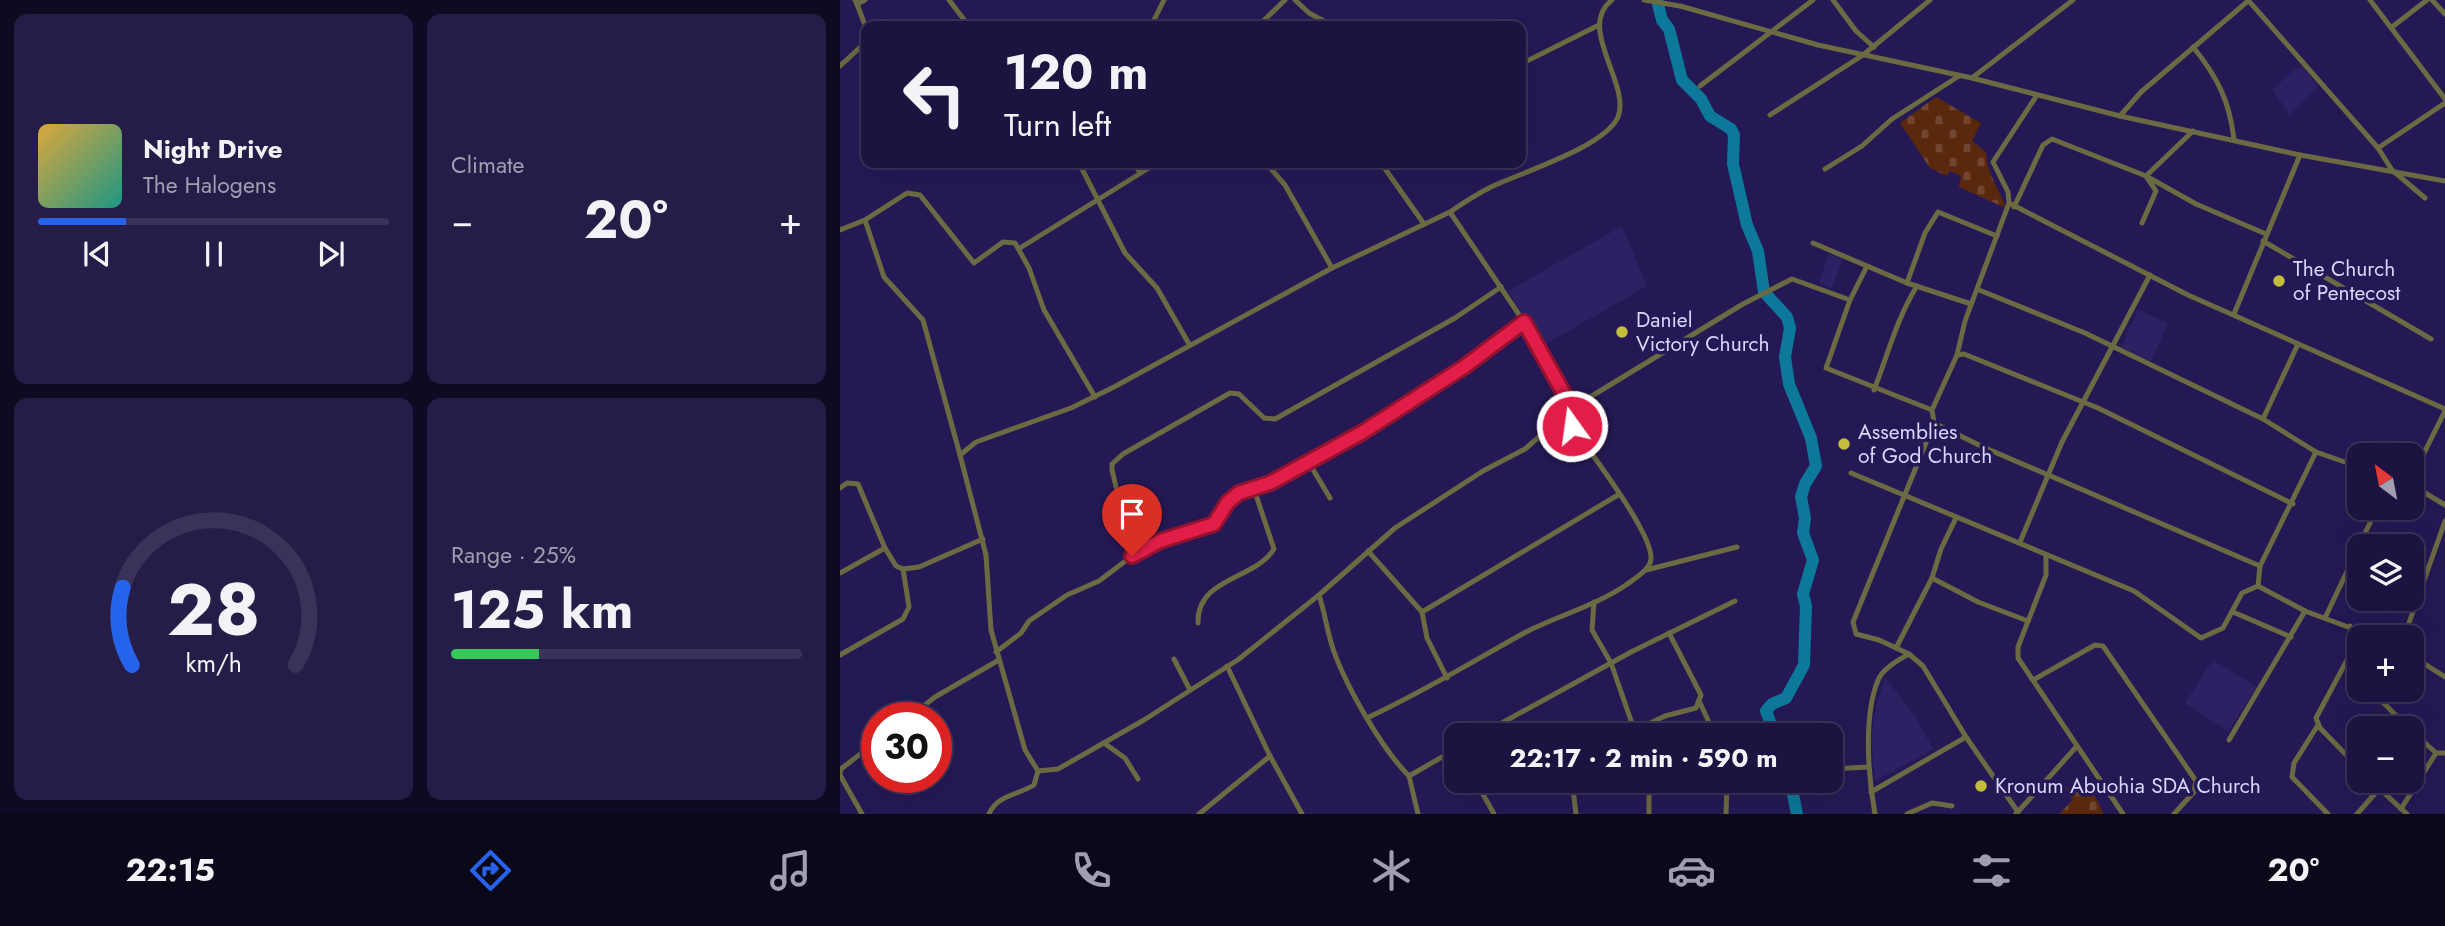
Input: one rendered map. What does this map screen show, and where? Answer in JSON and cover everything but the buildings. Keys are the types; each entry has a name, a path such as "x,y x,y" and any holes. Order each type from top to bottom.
{"street":[{"path":"863,21 856,2 865,0"},
{"path":"949,0 965,21"},
{"path":"1154,21 1164,0"},
{"path":"1263,21 1284,0"},
{"path":"1295,0 1309,13 1324,21"},
{"path":"960,455 976,442 1095,397 1332,268 1450,212 1491,187 1586,145 1610,127 1619,116 1618,98 1599,25 1605,5 1612,0"},
{"path":"1644,0 1680,6 1863,55 1972,78 2120,116 2300,155 2445,181"},
{"path":"1680,6 1685,0"},
{"path":"1700,86 1813,0"},
{"path":"1833,0 1856,32 1874,47"},
{"path":"1770,115 1863,55 1930,0"},
{"path":"2060,0 2064,6"},
{"path":"1972,78 2073,0"},
{"path":"2120,116 2141,92 2248,0 2378,148 2392,170 2425,198"},
{"path":"2370,0 2445,101 2378,148"},
{"path":"2392,27 2430,0 2445,14"},
{"path":"1526,62 1599,25"},
{"path":"840,66 861,47"},
{"path":"2193,47 2216,77 2227,100 2234,140"},
{"path":"1825,169 1862,146 1892,119 1959,76"},
{"path":"2011,205 2008,192 1995,172 1993,162 2037,95"},
{"path":"2146,176 2193,131"},
{"path":"2077,746 2017,813 1923,666 1909,654 1856,634 1853,622 1934,423 1932,410 1957,355 1971,304 1979,290 1997,236 2043,145 2052,139 2146,176 2196,204 2265,237 2431,339"},
{"path":"2234,314 2300,155"},
{"path":"1082,168 1125,253 1157,288 1189,344"},
{"path":"1137,168 1140,173"},
{"path":"1020,248 1148,168"},
{"path":"1270,168 1285,185 1332,268"},
{"path":"1384,168 1423,224"},
{"path":"2142,223 2156,191 2146,176"},
{"path":"840,230 864,220 907,193 914,192 920,195 974,262 1003,242 1009,241 1020,248 1044,310 1095,397"},
{"path":"2011,205 2150,275 2445,410 2424,453"},
{"path":"1450,212 1524,322 1572,408 1572,426 1648,544 1651,560 1646,570"},
{"path":"1907,283 1925,233 1938,212 1997,236"},
{"path":"864,220 884,276 923,320 983,539 991,630 996,652 1025,750 1038,771 1034,785 1003,798 993,805 989,814"},
{"path":"1813,243 1907,283 1971,304"},
{"path":"1867,266 1850,300 1826,368 1874,390 1932,410"},
{"path":"2020,542 2082,403 2114,349 2150,275"},
{"path":"1038,771 1058,769 1227,666 1319,595 1395,528 1483,471 1525,449 1572,408 1729,313 1792,279 1850,300"},
{"path":"1874,390 1893,343 1900,313 1917,286"},
{"path":"1132,556 1119,527 1118,495 1112,470 1112,464 1123,454 1230,393 1239,394 1269,421 1275,419 1455,318 1501,287"},
{"path":"1979,290 2085,333 2263,419 2316,453 2347,463"},
{"path":"996,652 1015,638 1035,616 1077,589 1108,575 1132,556 1160,541 1214,524 1228,502 1239,493 1270,483 1363,432 1464,367 1524,322"},
{"path":"2263,419 2298,344"},
{"path":"1957,355 1964,354 2098,408 2292,504"},
{"path":"1934,423 2259,566"},
{"path":"2258,586 2259,566 2316,453"},
{"path":"1308,461 1330,498"},
{"path":"1851,473 2134,591 2201,638 2219,632 2234,611 2244,590 2258,586 2305,611 2347,625"},
{"path":"840,488 847,483 858,484 885,548 896,566 903,569 919,567 983,539"},
{"path":"1198,623 1197,614 1212,589 1268,559 1274,549 1256,495 1256,487"},
{"path":"2424,492 2445,505"},
{"path":"1422,612 1618,495"},
{"path":"1896,648 1932,578 1941,548 1956,518"},
{"path":"2325,618 2370,520"},
{"path":"2408,625 2445,521"},
{"path":"1368,717 1447,678 1523,634 1594,601 1646,570 1737,547"},
{"path":"840,573 885,548"},
{"path":"1368,551 1422,612 1427,638 1447,678"},
{"path":"2046,555 2046,575 2018,647 2018,658 2123,814"},
{"path":"840,655 903,619 909,607 903,569"},
{"path":"1932,578 1978,602 2028,621"},
{"path":"1319,595 1333,649 1344,676 1395,763 1409,776 1418,814"},
{"path":"1594,601 1592,630 1611,663 1632,723"},
{"path":"1502,723 1611,663 1735,601"},
{"path":"2234,611 2291,637"},
{"path":"2229,740 2305,611"},
{"path":"1669,633 1700,695 1700,703 1709,723"},
{"path":"2033,680 2095,645 2103,646 2196,781 2194,792 2174,814"},
{"path":"1875,814 1868,767 1872,710 1880,677 1891,665 1909,654"},
{"path":"1174,659 1190,690"},
{"path":"2329,814 2292,777 2294,763 2318,725 2318,715 2347,659"},
{"path":"929,702 999,660"},
{"path":"2424,664 2445,677"},
{"path":"1227,666 1269,756 1302,814"},
{"path":"2383,702 2396,716"},
{"path":"1653,723 1665,716 1696,708 1700,703"},
{"path":"2318,725 2347,755"},
{"path":"1871,792 1966,737"},
{"path":"2424,742 2436,752 2445,753"},
{"path":"1104,743 1125,758 1138,779"},
{"path":"2401,809 2436,752"},
{"path":"861,753 841,769 840,775 862,814"},
{"path":"1199,814 1207,811 1269,756"},
{"path":"1409,776 1444,756"},
{"path":"1843,768 1868,767"},
{"path":"1482,793 1494,814"},
{"path":"1574,793 1576,814"},
{"path":"1649,793 1649,814"},
{"path":"1726,793 1727,814"},
{"path":"2357,814 2375,793"},
{"path":"2383,793 2407,814"},
{"path":"1907,814 1932,803 1952,806"}],"shaded area":[{"path":"2301,65 2318,86 2290,115 2272,89"},
{"path":"1622,226 1647,286 1542,346 1508,291"},
{"path":"1829,254 1843,259 1832,288 1819,283"},
{"path":"2138,310 2168,323 2151,361 2121,347"},
{"path":"2213,660 2257,687 2228,731 2185,703"},
{"path":"1885,677 1916,718 1933,749 1875,781 1871,739"}],"green space":[{"path":"1936,97 1981,123 1972,141 1986,152 1990,173 2006,208 1959,187 1961,176 1950,171 1947,176 1930,168 1900,123"},
{"path":"2085,777 2104,814 2059,814 2073,800 2066,789"}],"waterway":[{"path":"1657,0 1662,20 1669,29 1682,80 1701,99 1710,116 1731,129 1734,135 1733,164 1747,225 1758,251 1764,292 1787,317 1790,328 1785,357 1789,384 1811,438 1816,466 1801,497 1805,518 1803,533 1813,560 1803,594 1806,606 1804,665 1786,698 1772,704 1766,711 1770,723"},
{"path":"1793,793 1797,814"}],"place":[{"name":"The Church of Pentecost","path":"2279,281"},
{"name":"Daniel Victory Church","path":"1622,332"},
{"name":"Assemblies of God Church","path":"1844,444"},
{"name":"Kronum Abuohia SDA Church","path":"1981,786"}],"route":[{"path":"1132,556 1160,541 1214,524 1228,502 1239,493 1270,483 1363,432 1464,367 1524,322 1572,408 1572,426"}]}
